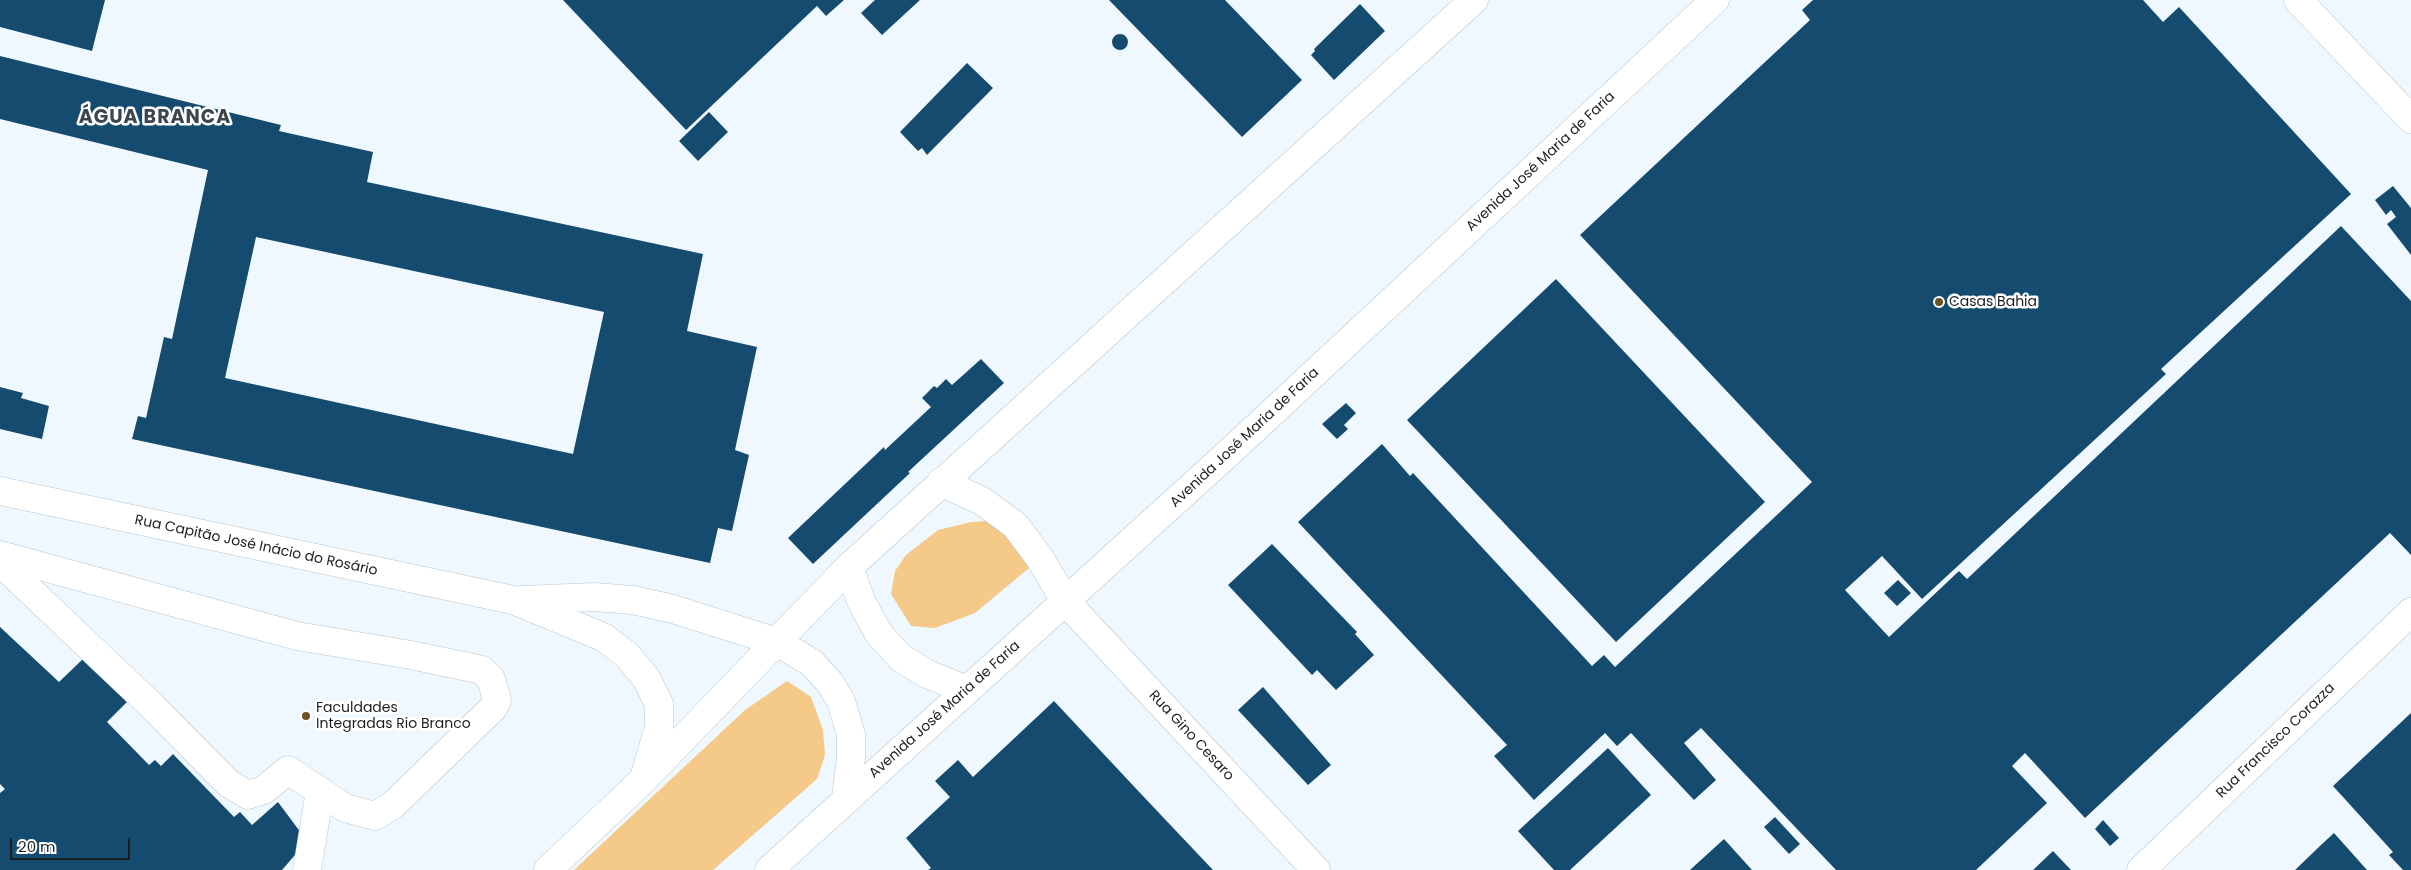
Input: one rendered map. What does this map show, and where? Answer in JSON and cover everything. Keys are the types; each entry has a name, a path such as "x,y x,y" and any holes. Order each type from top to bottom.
{"main road":[{"path":"548,870 643,780 849,567 1474,0"},
{"name":"Avenida José Maria de Faria","path":"769,870 846,798 1066,602 1715,0"},
{"path":"2298,0 2411,119"},
{"name":"Rua Gino Cesaro","path":"942,482 982,501 1015,525 1039,557 1066,602 1316,870"},
{"name":"Rua Capitão José Inácio do Rosário","path":"0,491 513,600 603,637 627,654 646,678 658,704 659,726 643,780"},
{"path":"0,555 297,636 411,654 482,670 491,679 497,700 493,708 393,806 375,816 345,808 288,770 264,790 248,794 228,783 153,707 0,562"},
{"path":"849,567 861,601 879,634 901,658 927,674 967,690"},
{"name":"Rua Capitão José Inácio do Rosário","path":"513,600 594,597 633,600 673,609 777,642 812,663 830,683 841,702 851,734 851,757 846,798"},
{"name":"Rua Francisco Corazza","path":"2141,870 2411,612"},
{"path":"307,870 320,791"}],"shaded area":[{"path":"988,521 1006,530 1031,556 1029,568 975,613 935,628 911,626 891,594 895,571 906,555 938,530 971,522"},
{"path":"787,681 811,697 823,730 825,755 817,779 713,870 574,870 745,710"}],"building":[{"path":"0,0 105,0 92,51 0,27"},
{"path":"563,0 844,0 826,16 817,6 686,130"},
{"path":"875,0 920,0 882,35 861,13"},
{"path":"1109,0 1225,0 1302,80 1242,137"},
{"path":"1813,0 2143,0 2163,22 2179,7 2351,194 2161,369 2166,374 1922,599 1882,556 1845,590 1889,637 1959,571 1967,579 2341,226 2411,301 2411,555 2390,533 2085,818 2025,753 2012,766 2047,803 1976,870 1836,870 1701,728 1684,743 1716,780 1694,800 1631,733 1617,746 1605,733 1534,800 1494,756 1507,745 1298,522 1382,444 1410,476 1413,473 1592,666 1604,655 1615,667 1812,482 1580,235 1810,20 1802,10"},
{"path":"1360,4 1385,31 1334,80 1311,55 1315,51 1314,49"},
{"path":"1120,34 1126,36 1128,42 1126,48 1120,50 1114,48 1112,42 1114,36"},
{"path":"0,56 281,125 279,131 373,152 367,182 703,254 687,331 757,347 735,450 749,455 732,531 718,528 710,563 132,439 138,416 146,418 164,337 172,339 208,170 0,119","holes":["256,237 604,312 573,454 225,378"]},
{"path":"967,63 993,88 927,155 922,148 918,151 900,132"},
{"path":"709,112 728,132 698,161 679,141"},
{"path":"2393,186 2411,208 2411,255 2387,224 2396,217 2391,210 2386,215 2375,200"},
{"path":"1556,279 1765,502 1616,642 1407,420"},
{"path":"981,359 1004,383 813,564 788,538 884,447 885,450 931,407 922,398 934,386 937,388 946,379 952,385"},
{"path":"0,387 23,393 21,398 49,406 42,439 0,429"},
{"path":"1346,403 1356,413 1344,425 1348,429 1337,439 1322,424"},
{"path":"1272,544 1357,632 1355,634 1374,655 1336,690 1317,670 1312,675 1228,585"},
{"path":"1898,580 1911,593 1897,606 1884,593"},
{"path":"0,627 59,682 85,657 127,702 107,722 149,765 155,760 161,766 173,754 234,817 240,812 252,825 278,802 307,841 282,870 0,870 0,793 5,789 0,784"},
{"path":"1263,687 1331,765 1308,785 1238,710"},
{"path":"1054,701 1213,870 928,870 931,868 906,838 950,797 935,781 958,760 973,777"},
{"path":"2411,713 2411,870 2403,870 2389,855 2393,852 2333,786"},
{"path":"1608,748 1651,795 1570,870 1554,870 1518,831"},
{"path":"1775,817 1800,844 1789,854 1764,827"},
{"path":"2103,820 2119,838 2110,846 2095,829"},
{"path":"2334,833 2367,870 2295,870 2321,845"},
{"path":"1724,839 1752,870 1690,870"},
{"path":"2053,851 2071,870 2033,870"}],"place":[{"name":"Casas Bahia","path":"1939,302"},
{"name":"Faculdades Integradas Rio Branco","path":"306,716"}],"district":[{"name":"ÁGUA BRANCA","path":"155,118"}]}
